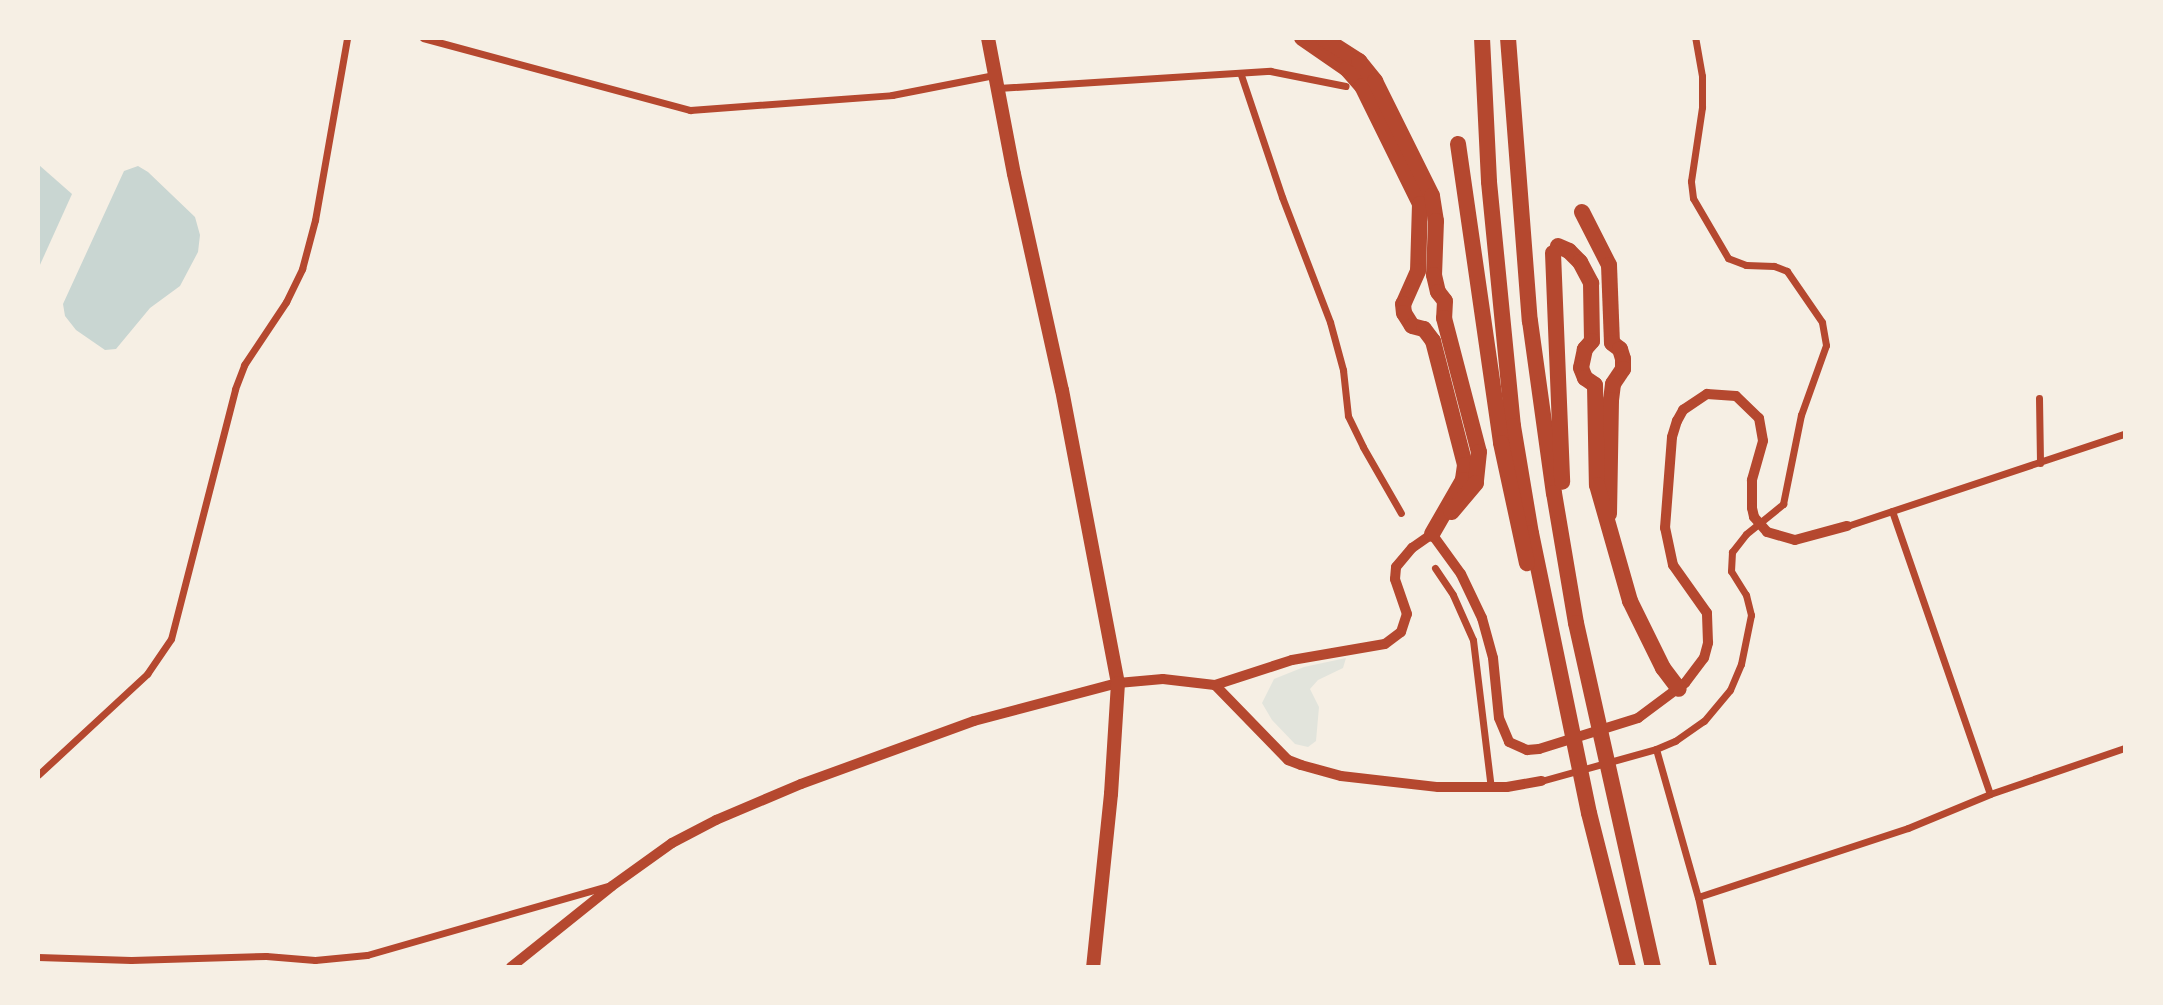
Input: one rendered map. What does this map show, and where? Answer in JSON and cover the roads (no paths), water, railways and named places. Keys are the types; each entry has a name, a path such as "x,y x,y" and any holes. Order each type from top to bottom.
{"highway":[{"path":"1302,38 1347,69 1362,86 1420,204 1418,271 1403,304 1404,313 1412,326 1424,329 1433,341 1465,465 1463,480 1432,534"},
{"path":"1323,38 1359,61 1375,81 1426,182 1435,208 1434,275 1438,292 1445,301 1444,318 1479,452 1480,467 1476,482 1432,534"},
{"path":"1482,38 1489,181 1513,426 1589,813 1628,967"},
{"path":"1508,38 1530,321 1576,623 1653,967"},
{"path":"1458,144 1481,327 1501,443 1538,604 1554,645"},
{"path":"1582,212 1609,265 1612,343 1620,348 1623,359 1623,369 1613,384 1611,400 1608,523"},
{"path":"1576,623 1562,488 1556,250 1569,251 1580,262 1591,284 1592,341 1585,349 1581,368 1585,378 1595,385 1597,485 1622,575 1642,628 1663,668 1679,689"}],"main road":[{"path":"988,38 1062,390 1118,683 1111,794 1093,967"}],"street":[{"path":"38,775 147,674 171,639 235,389 244,365 286,302 302,269 315,220 347,38"},
{"path":"423,38 690,110 892,95 996,82 1241,75 1270,71 1346,86"},
{"path":"1215,685 1288,760 1301,765 1354,778 1438,787 1492,788 1541,781 1656,750 1704,721 1730,690 1741,664 1751,615 1750,605 1731,571 1730,563 1737,542 1783,504 1801,415 1826,345 1822,322 1787,271 1728,258 1693,198 1691,181 1702,107 1702,76 1695,38"},
{"path":"1241,75 1282,197 1330,322 1343,370 1348,416 1401,513"},
{"path":"511,967 612,886 683,837 801,784 974,721 1118,683 1163,679 1215,685 1271,665 1372,647 1395,638 1401,632 1407,614 1395,579 1396,567 1412,548 1432,534 1461,574 1482,618 1490,642 1503,732 1516,747 1539,749 1620,725 1654,708 1679,689 1704,658 1710,628 1707,613 1673,565 1666,543 1672,437 1683,410 1707,394 1736,396 1746,402 1759,418 1763,441 1751,495 1752,508 1760,524 1780,538 1795,540 1847,526 2124,434"},
{"path":"2039,398 2040,463"},
{"path":"1892,511 1990,794"},
{"path":"1435,568 1453,595 1473,640 1492,788"},
{"path":"1698,897 1908,828 1990,794 2124,748"},
{"path":"1656,750 1698,897 1713,967"},
{"path":"38,957 131,960 266,956 315,960 367,955 612,886"}]}
